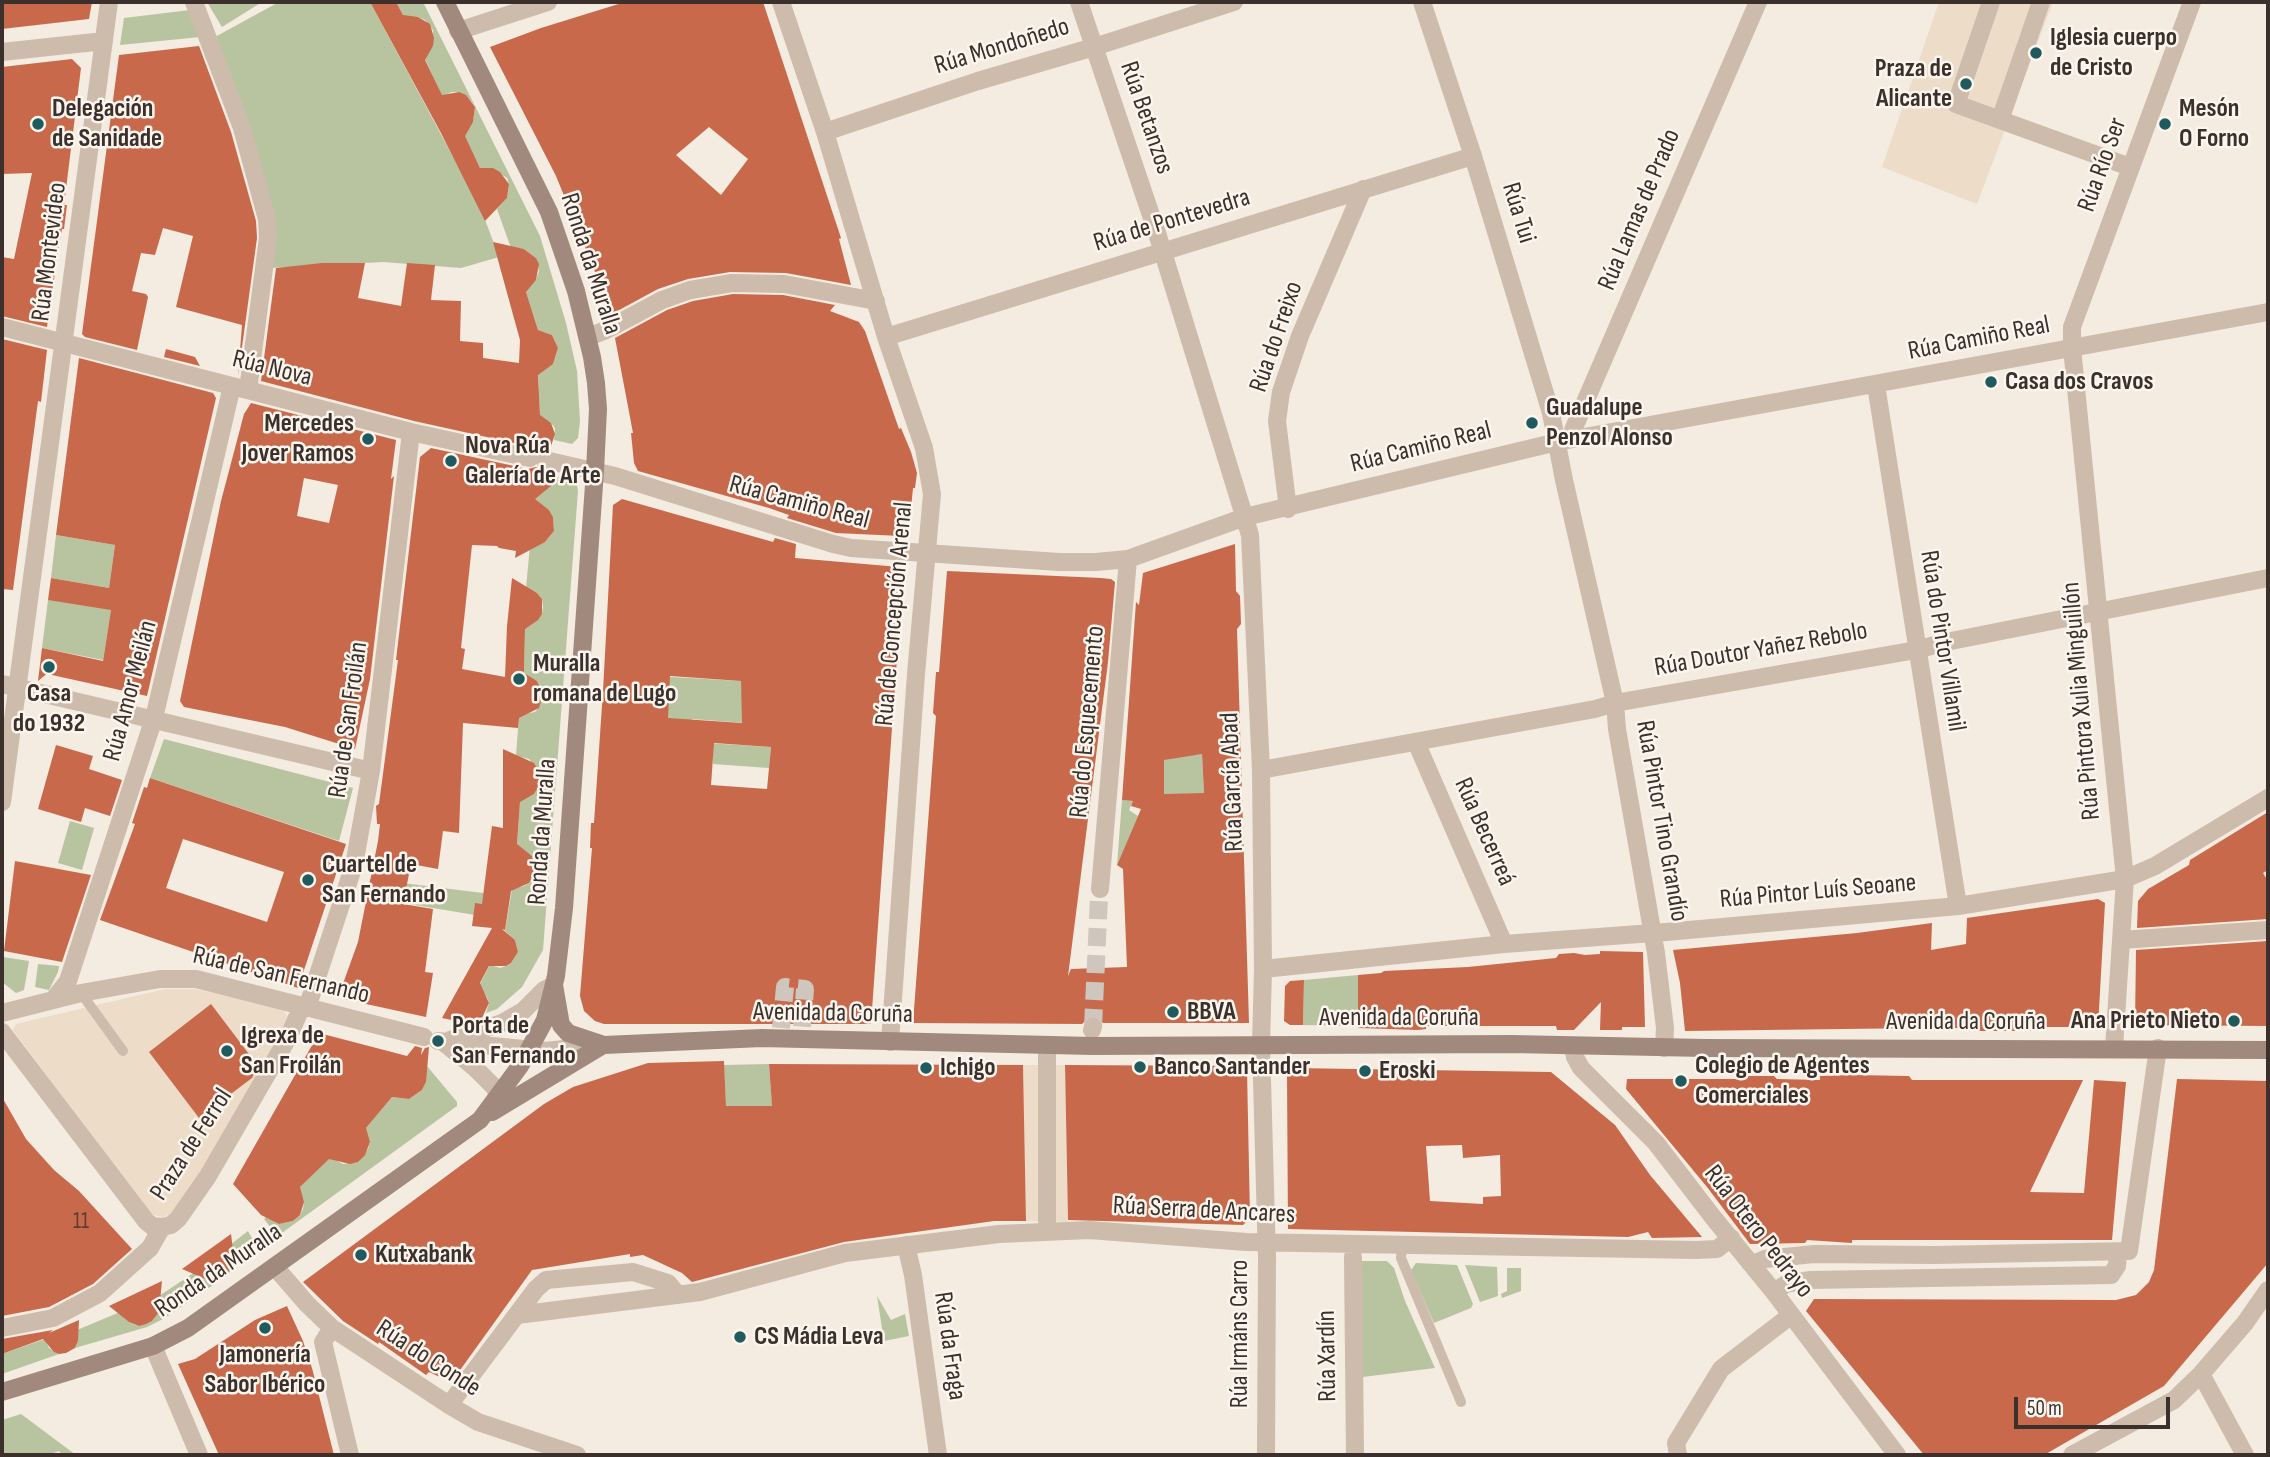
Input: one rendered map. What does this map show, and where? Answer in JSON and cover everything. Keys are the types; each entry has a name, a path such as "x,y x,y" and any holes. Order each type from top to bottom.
{"street":[{"name":"Rúa Montevideo","path":"2,802 9,685 64,343 109,2"},
{"name":"Rúa Amor Meilán","path":"53,1000 68,982 154,718 240,388 268,238 267,219 242,128 194,2"},
{"name":"Ronda da Muralla","path":"2,1392 153,1346 187,1328 480,1120 530,1051 545,1020 554,985 565,908 598,409 588,337 576,291 549,212 445,2"},
{"path":"458,31 548,2"},
{"name":"Rúa de Concepción Arenal","path":"781,2 825,132 886,337 923,447 932,494 915,688 890,1042"},
{"name":"Rúa Betanzos","path":"1079,2 1245,517"},
{"name":"Rúa Mondoñedo","path":"825,132 978,80 1094,47 1234,2"},
{"name":"Rúa Tui","path":"1422,2 1473,156 1551,412 1565,440"},
{"name":"Rúa Lamas de Prado","path":"1565,440 1573,430 1758,2"},
{"path":"1991,2 1956,104 2130,167"},
{"path":"2000,120 2041,2"},
{"name":"Rúa Río Ser","path":"2072,348 2072,327 2192,2"},
{"path":"2,52 104,41"},
{"name":"Rúa de Pontevedra","path":"886,337 1473,156"},
{"name":"Rúa do Freixo","path":"1288,509 1278,421 1281,392 1300,336 1363,190"},
{"path":"588,337 662,300 690,290 732,283 784,284 876,301"},
{"name":"Rúa Camiño Real","path":"596,471 851,548 1059,562 1128,559 1245,517 1288,509 1565,440 2268,312"},
{"name":"Rúa Nova","path":"2,327 411,432 596,471"},
{"name":"Rúa Pintora Xulia Minguillón","path":"2072,348 2125,879 2114,1048"},
{"name":"Rúa do Pintor Villamil","path":"1876,385 1958,906"},
{"name":"Rúa de San Froilán","path":"304,1007 354,865 371,771 411,432"},
{"name":"Rúa Pintor Tino Grandío","path":"1565,440 1615,703 1617,729 1653,933 1665,1028 1664,1048"},
{"name":"Rúa García Abad","path":"1245,517 1250,535 1261,770 1261,1045"},
{"name":"Rúa do Esquecemento","path":"1100,889 1128,559"},
{"name":"Rúa Doutor Yañez Rebolo","path":"1261,770 1595,709 1615,703 1916,650 2268,578"},
{"path":"9,685 371,771"},
{"name":"Rúa Becerreá","path":"1416,742 1504,944"},
{"name":"Rúa Pintor Luís Seoane","path":"1263,969 1504,944 1958,906 2125,879 2155,866 2268,798"},
{"path":"2121,940 2268,930"},
{"name":"Rúa de San Fernando","path":"2,1013 81,993 160,979 196,979 435,1040 530,1051"},
{"path":"435,1040 502,1023 523,1011 544,990 554,985 561,1025 568,1033 603,1045"},
{"name":"Praza de Ferrol","path":"2,1032 146,1221 152,1226 162,1227 171,1225 178,1219 208,1176 304,1007"},
{"name":"Avenida da Coruña","path":"530,1051 762,1038 1047,1045 1512,1044 1664,1048 2268,1050"},
{"name":"Rúa de San Fernando","path":"435,1040 474,1067 499,1096"},
{"path":"480,1120 603,1045"},
{"path":"1047,1045 1047,1222"},
{"name":"Rúa Irmáns Carro","path":"1261,1045 1266,1242 1266,1455"},
{"name":"Rúa Otero Pedrayo","path":"1573,1047 1574,1057 1581,1068 1656,1143 1774,1292 1897,1455"},
{"path":"1752,1265 1765,1259 1814,1254 1935,1255 2129,1251 2158,1048"},
{"path":"2,1328 53,1318 100,1293 150,1248 162,1227"},
{"name":"Rúa Serra de Ancares","path":"517,1315 678,1295 727,1286 845,1253 880,1251 906,1245 999,1234 1089,1230 1266,1242 1696,1250 1717,1249 1731,1238"},
{"name":"Rúa da Fraga","path":"906,1245 913,1275 938,1455"},
{"path":"1774,1292 1786,1284 1809,1280 2110,1275 2117,1266 2118,1252"},
{"name":"Rúa Xardín","path":"1353,1257 1355,1455"},
{"name":"Rúa do Conde","path":"275,1267 332,1328 449,1405 478,1422 577,1455"},
{"path":"449,1405 536,1289 546,1280 633,1272 668,1283 678,1295"},
{"path":"2072,1455 2174,1400 2201,1374 2245,1323 2268,1290"},
{"path":"1678,1455 1676,1443 1721,1369 1790,1316"},
{"path":"332,1328 323,1342 350,1455"},
{"path":"153,1346 198,1455"},
{"path":"2201,1374 2245,1455"}],"lane":[{"path":"81,993 123,1051"},
{"path":"1402,1244 1401,1258 1461,1402"}],"green space":[{"path":"207,2 262,2 222,27"},
{"path":"279,2 370,2 481,209 499,257 461,268 383,262 270,268 215,37"},
{"path":"396,2 423,2 540,236 577,371 580,421 578,438 572,444 554,440 555,428 540,418 538,371 553,364 558,348 552,335 538,330 525,289 536,280 539,271 536,258 524,249 511,248 497,209 507,198 507,178 493,169 481,170 463,133 473,122 475,107 459,92 442,96 424,57 433,46 433,30 425,20 404,17"},
{"path":"190,10 200,37 120,45 124,18"},
{"path":"555,476 572,480 577,484 578,491 543,950 522,987 497,1009 486,1013 489,1003 479,986 490,965 500,968 506,966 518,952 515,940 505,931 512,889 529,883 535,872 532,856 517,845 520,801 534,794 540,782 540,774 529,759 516,756 519,715 535,712 543,694 537,681 524,675 525,626 542,614 543,607 542,599 537,593 526,588 530,546 545,542 554,531 553,517 549,510 535,503 535,492 551,485"},
{"path":"56,535 115,545 109,588 51,578"},
{"path":"113,599 103,660 42,648 48,600"},
{"path":"654,676 741,681 742,697 773,725 692,719 690,742 771,747 769,768 713,764 713,753 667,740"},
{"path":"164,739 353,788 339,841 150,778"},
{"path":"1202,754 1204,793 1164,801 1158,757"},
{"path":"1122,800 1133,801 1129,810 1138,816 1117,865"},
{"path":"70,821 94,828 82,870 58,863"},
{"path":"370,879 491,894 487,917 403,903 366,900"},
{"path":"3,957 29,961 24,990 16,993 2,982"},
{"path":"38,964 59,966 49,990 35,987"},
{"path":"1358,975 1358,1026 1303,1025 1304,980"},
{"path":"422,1060 457,1102 457,1106 279,1235 275,1233 264,1219 267,1216 279,1224 293,1221 303,1209 304,1202 298,1189 330,1157 343,1164 358,1162 370,1142 365,1129 392,1097 409,1099 422,1090 426,1082"},
{"path":"769,1064 773,1117 743,1106 726,1106 724,1065"},
{"path":"248,1231 254,1242 247,1259 209,1288 165,1318 147,1327 75,1348 78,1341 77,1330 120,1312 124,1318 139,1326 152,1321 161,1307 159,1296 195,1272 208,1280 222,1277 234,1258 230,1245"},
{"path":"1359,1261 1387,1261 1394,1268 1405,1301 1435,1368 1355,1378"},
{"path":"1416,1263 1457,1265 1473,1304 1471,1308 1434,1323 1411,1270"},
{"path":"1465,1265 1497,1267 1498,1296 1480,1302"},
{"path":"1507,1268 1521,1268 1521,1291 1502,1298 1501,1294 1507,1291"},
{"path":"877,1296 891,1320 905,1314 909,1336 884,1341"},
{"path":"45,1339 49,1348 59,1354 2,1374 2,1354"},
{"path":"21,1414 76,1455 62,1455 59,1451 47,1455 2,1455 2,1420"}],"shaded area":[{"name":"Praza de Alicante","path":"1939,2 2053,2 1977,204 1882,167"},
{"path":"165,989 195,989 282,1008 292,1023 272,1060 174,1213 162,1217 150,1214 13,1030 16,1024"},
{"path":"1023,1065 1065,1065 1068,1222 1026,1221"}],"building":[{"path":"2,2 92,2 89,19 2,29"},
{"path":"370,2 396,2 403,15 418,17 430,24 433,46 425,60 442,95 459,92 466,95 475,107 473,122 465,136 480,168 493,168 500,172 509,184 507,198 485,221 441,133"},
{"path":"625,2 763,2 841,238 839,239 851,285 786,273 730,272 688,279 658,289 608,316 594,269 556,176 490,47","holes":["709,127 748,159 721,195 676,155"]},
{"path":"199,46 231,132 256,221 257,238 238,376 242,325 176,307 193,236 163,228 155,255 141,253 132,291 146,294 148,297 137,350 82,334 119,55"},
{"path":"72,59 81,68 64,205 67,205 64,229 59,245 47,327 2,316 2,257 14,259 32,173 2,174 2,67"},
{"path":"493,242 524,249 536,258 539,264 536,280 526,292 538,330 552,335 558,348 553,364 538,375 540,415 551,423 555,434 548,449 539,451 532,447 414,421 261,381 276,268 322,263 365,263 358,298 401,306 407,263 435,265 431,300 461,301 460,341 483,343 483,358 519,363 520,340"},
{"path":"733,294 783,295 835,305 830,311 859,322 865,331 917,473 909,529 901,536 836,533 787,518 789,515 769,508 638,471 634,463 633,433 615,338 667,310 693,301"},
{"path":"2,339 47,350 13,590 2,589"},
{"path":"166,349 195,357 200,366 164,357"},
{"path":"79,358 213,393 216,398 147,696 52,675 49,672 38,681 42,648 103,661 111,610 48,600 51,578 109,588 115,545 56,535"},
{"path":"251,403 396,440 370,679 355,749 285,727 184,707 180,701 221,501 244,414","holes":["304,478 338,485 329,523 297,516"]},
{"path":"431,448 528,469 536,467 542,471 541,476 557,481 535,499 549,510 553,517 554,531 545,542 515,558 516,551 497,546 472,545 461,648 465,649 462,669 505,677 512,578 542,599 542,614 525,629 524,673 537,681 543,694 539,708 519,718 518,728 463,723 459,833 443,831 438,869 411,864 403,904 433,909 425,972 433,973 426,1017 343,999 340,992 358,942 378,841 380,824 377,824 376,806 379,804 398,660 420,457"},
{"path":"622,499 773,542 775,538 796,544 795,558 899,567 903,573 871,1024 604,1024 595,1021 584,1011 580,996 603,691 613,505","holes":["670,676 741,681 742,723 668,718","714,743 771,747 767,789 711,785"]},
{"path":"1235,544 1236,591 1240,596 1241,624 1237,629 1249,1023 1103,1023 1097,1017 1091,1016 1082,1024 913,1023 936,716 933,713 936,672 939,672 947,571 1101,578 1115,582 1108,662 1068,976 1071,969 1127,967 1123,869 1117,865 1141,809 1131,806 1133,801 1122,800 1136,602 1139,605 1143,573","holes":["1202,754 1204,793 1164,794 1164,760"]},
{"path":"56,745 93,756 89,769 122,780 110,816 85,808 81,822 38,809"},
{"path":"503,749 534,763 540,774 541,782 534,794 520,802 517,844 532,856 535,872 529,883 511,891 505,930 502,929 515,940 518,952 506,966 489,966 480,983 489,1003 482,1018 467,1023 442,1018 492,928 472,926 475,903 482,904 492,826 503,828"},
{"name":"Cuartel de San Fernando","path":"150,778 346,844 298,988 100,920 135,824 132,823 144,787 147,788","holes":["183,839 284,872 267,922 166,888"]},
{"path":"2268,812 2268,870 2263,873 2268,881 2268,919 2137,928 2138,901 2148,889"},
{"path":"15,861 91,875 62,962 4,951"},
{"path":"2098,899 2105,903 2098,1027 2032,1027 2033,1031 1922,1028 1685,1031 1673,950 1857,933 1932,923 1931,950 1966,944 1967,918"},
{"path":"2268,941 2268,1026 2135,1025 2136,950"},
{"path":"1600,951 1643,952 1645,1027 1600,1030 1601,1002 1574,1030 1557,1030 1556,1026 1426,1026 1426,1029 1418,1030 1358,1028 1358,975 1556,958 1559,954 1600,954"},
{"path":"1304,980 1303,1025 1290,1025 1284,1021 1285,986 1290,981"},
{"path":"211,1004 258,1066 252,1078 199,1118 149,1052"},
{"path":"319,1033 407,1056 415,1046 422,1048 421,1055 425,1048 429,1047 426,1082 422,1090 409,1099 392,1097 366,1128 370,1142 365,1155 358,1162 350,1164 329,1159 300,1187 304,1202 300,1215 293,1221 279,1224 261,1215 233,1184"},
{"path":"724,1061 726,1106 772,1106 769,1064 1023,1065 1026,1221 994,1221 844,1242 692,1282 682,1273 643,1255 630,1257 630,1254 532,1270 458,1373 444,1379 429,1372 426,1375 343,1321 303,1282 544,1104 573,1087 648,1063"},
{"path":"1065,1065 1241,1066 1247,1070 1250,1218 1243,1225 1068,1220"},
{"path":"1292,1068 1551,1072 1615,1125 1650,1175 1702,1237 1652,1238 1648,1232 1628,1237 1288,1229 1287,1075","holes":["1462,1145 1463,1158 1500,1155 1501,1196 1483,1197 1483,1204 1430,1201 1426,1146"]},
{"path":"1741,1076 1774,1076 1777,1079 1820,1080 1820,1076 1909,1076 1912,1080 2083,1080 2030,1192 2084,1193 2094,1080 2126,1082 2112,1240 1852,1240 1852,1243 1807,1240 1805,1243 1750,1244 1626,1089 1627,1079 1741,1079"},
{"path":"2177,1079 2268,1081 2268,1263 2164,1386 2044,1455 1924,1455 1806,1311 1814,1299 2116,1300 2136,1295 2149,1282 2154,1270"},
{"path":"2,1097 26,1139 132,1249 93,1284 49,1307 2,1316"},
{"path":"231,1234 234,1258 228,1273 208,1280 182,1269"},
{"path":"162,1281 159,1312 146,1324 139,1326 129,1322 109,1306"},
{"path":"287,1306 312,1368 334,1455 219,1455 178,1364 195,1359 255,1320"},
{"path":"79,1320 78,1341 75,1348 66,1353 54,1352 43,1339 2,1354 2,1339 53,1330 49,1333"}],"tunnel":[{"path":"1093,1027 1099,897"},
{"path":"781,1028 785,987 805,989 802,1028"}],"place":[{"name":"Iglesia cuerpo de Cristo","path":"2036,53"},
{"name":"Praza de Alicante","path":"1966,84"},
{"name":"Delegación de Sanidade","path":"38,124"},
{"name":"Mesón O Forno","path":"2165,124"},
{"name":"Casa dos Cravos","path":"1991,382"},
{"name":"Guadalupe Penzol Alonso","path":"1532,423"},
{"name":"Mercedes Jover Ramos","path":"368,439"},
{"name":"Nova Rúa Galería de Arte","path":"451,461"},
{"name":"Casa do 1932","path":"49,667"},
{"name":"Muralla romana de Lugo","path":"519,679"},
{"name":"Cuartel de San Fernando","path":"308,880"},
{"name":"BBVA","path":"1173,1012"},
{"name":"Ana Prieto Nieto","path":"2234,1021"},
{"name":"Porta de San Fernando","path":"438,1041"},
{"name":"Igrexa de San Froilán","path":"227,1051"},
{"name":"Banco Santander","path":"1140,1067"},
{"name":"Ichigo","path":"926,1068"},
{"name":"Eroski","path":"1365,1071"},
{"name":"Colegio de Agentes Comerciales","path":"1681,1081"},
{"name":"Kutxabank","path":"361,1255"},
{"name":"Jamonería Sabor Ibérico","path":"265,1328"},
{"name":"CS Mádia Leva","path":"740,1337"}]}
